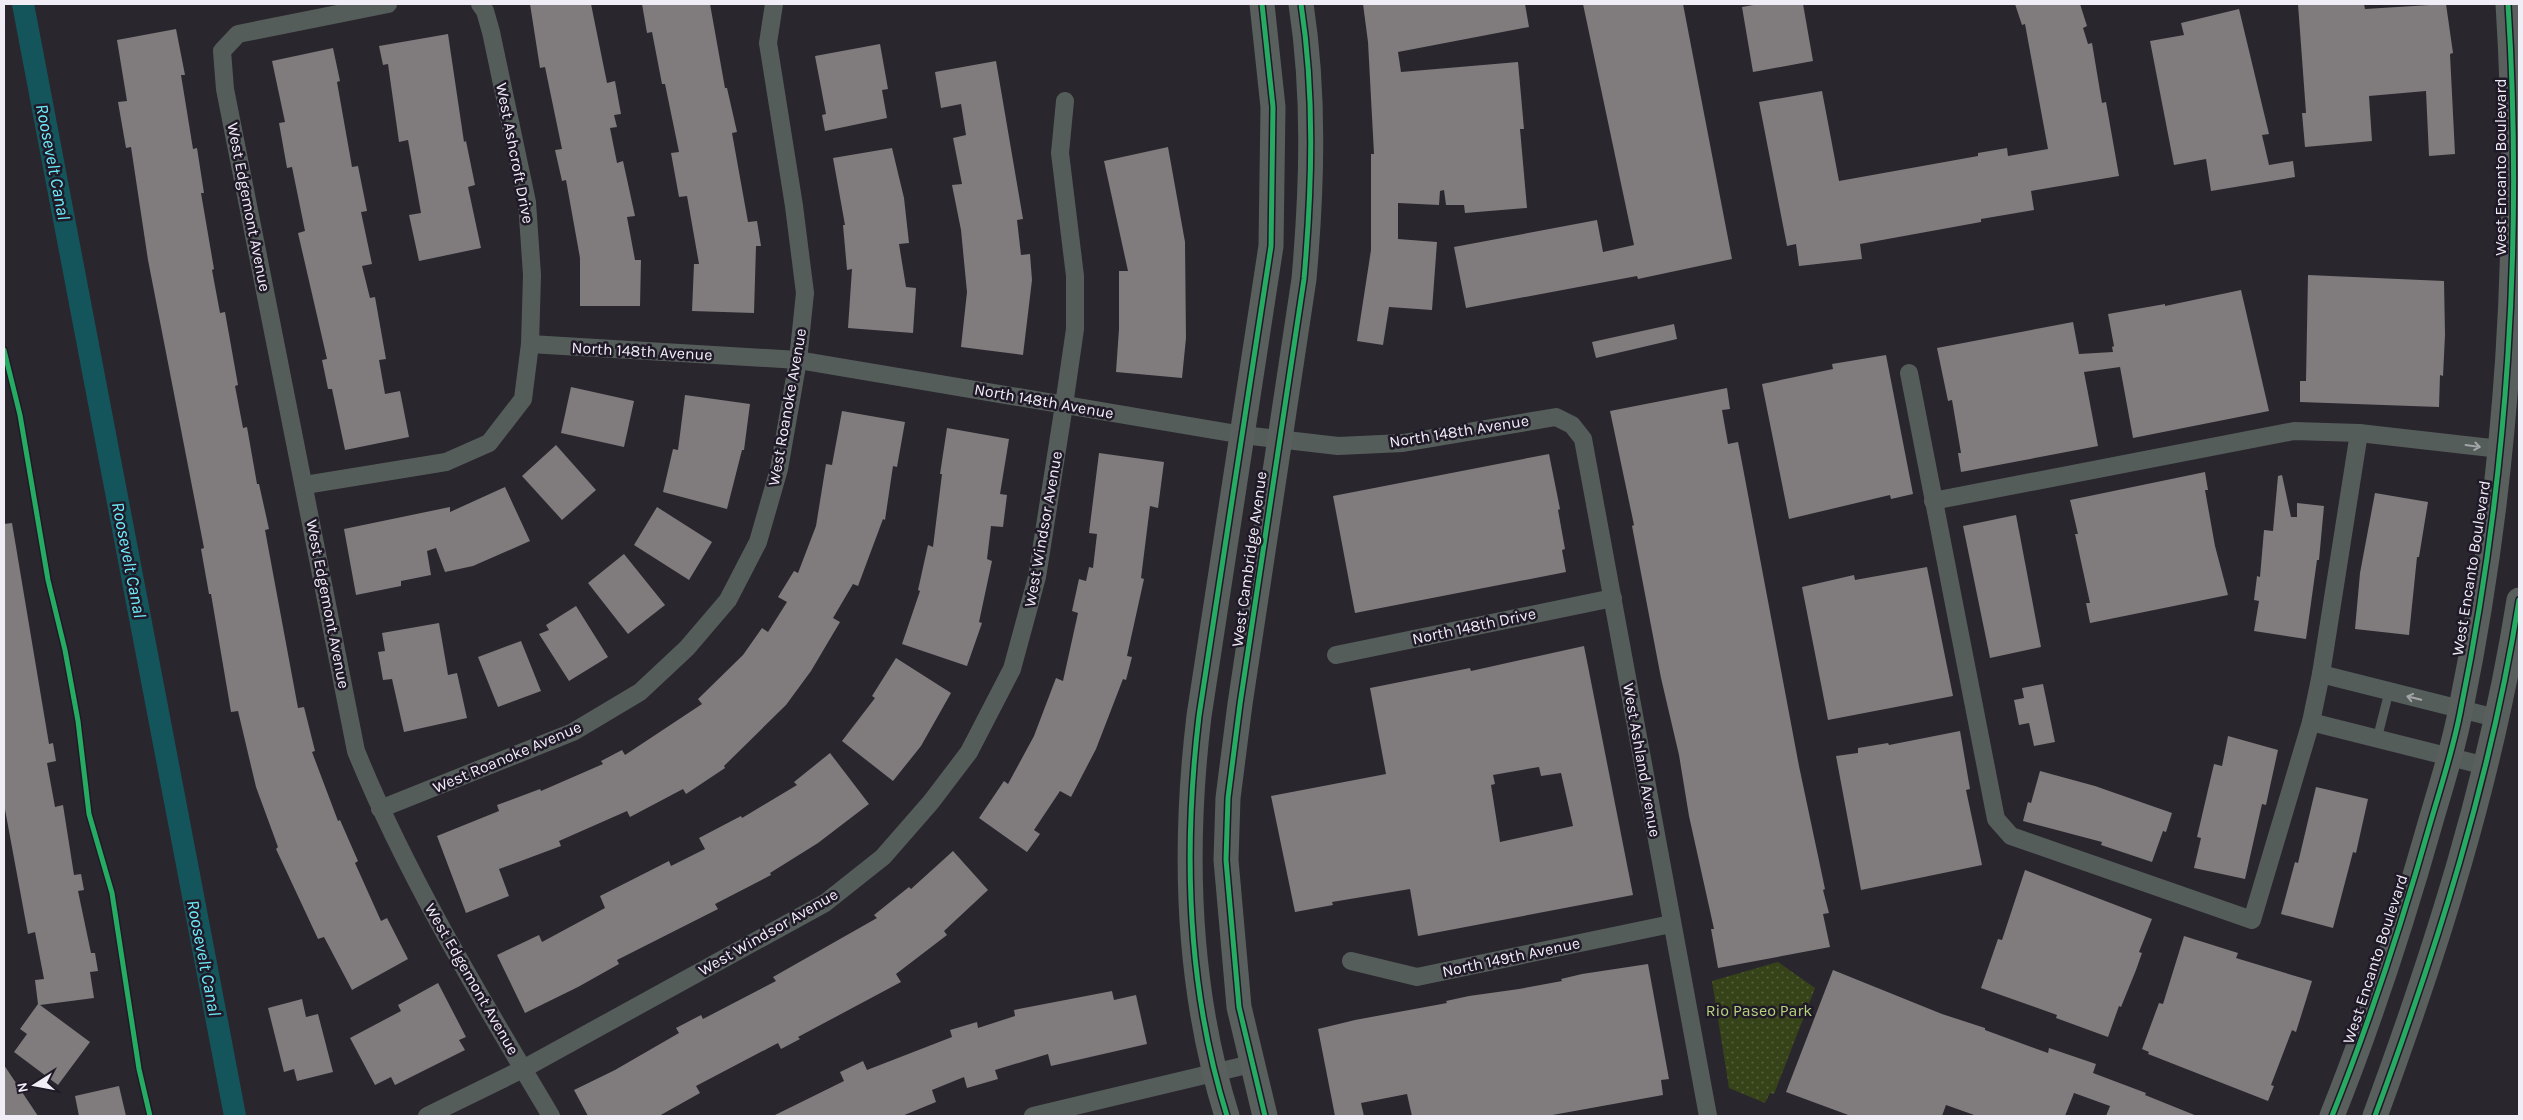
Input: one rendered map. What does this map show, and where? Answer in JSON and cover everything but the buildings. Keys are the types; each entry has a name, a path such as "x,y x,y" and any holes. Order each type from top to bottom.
{"street":[{"name":"West Edgemont Avenue","path":"388,4 238,34 222,51 225,89 305,485 356,751 380,809 418,884 551,1116"},
{"name":"West Ashcroft Drive","path":"305,485 446,462 489,443 523,399 530,344 532,275 527,202 491,32 485,11 480,4"},
{"name":"West Roanoke Avenue","path":"380,809 574,732 640,692 687,648 728,600 758,542 779,469 798,360 804,293 794,206 768,43 774,4"},
{"name":"West Cambridge Avenue","path":"1226,1116 1202,1013 1196,963 1190,847 1191,805 1199,716 1271,246 1273,107 1262,4"},
{"name":"West Cambridge Avenue","path":"1265,1116 1251,1064 1239,1006 1226,860 1228,798 1278,439 1304,279 1309,208 1310,102 1301,4"},
{"name":"West Encanto Boulevard","path":"2332,1116 2366,1030 2388,964 2450,757 2461,710 2487,561 2500,449 2513,263 2517,119 2508,4"},
{"name":"West Windsor Avenue","path":"427,1116 523,1069 825,903 883,856 931,802 968,752 1012,669 1037,577 1064,404 1075,329 1075,285 1060,153 1065,101"},
{"name":"North 148th Avenue","path":"530,344 798,360 1243,435 1338,446 1403,443 1556,417"},
{"path":"1909,373 1996,819 2011,836 2252,920 2311,722 2321,674 2359,433"},
{"name":"West Ashland Avenue","path":"1556,417 1572,425 1583,439 1671,924 1708,1116"},
{"path":"1933,501 2294,431 2359,433 2500,449"},
{"name":"North 148th Drive","path":"1336,655 1613,598"},
{"path":"2375,1116 2442,927 2486,766 2519,600"},
{"path":"2321,674 2496,718"},
{"path":"2311,722 2486,766"},
{"name":"North 149th Avenue","path":"1351,961 1417,977 1671,924"},
{"path":"1033,1116 1215,1071 1251,1064"}],"lane":[{"path":"2377,739 2389,692"}],"green space":[{"name":"Rio Paseo Park","path":"1778,962 1815,988 1774,1094 1770,1093 1765,1103 1729,1088 1712,981"}],"waterway":[{"name":"Roosevelt Canal","path":"23,4 235,1116"}],"cycle path":[{"path":"1227,1116 1214,1068 1196,968 1190,867 1191,817 1199,716 1271,246 1273,107 1262,4"},
{"path":"1265,1116 1239,1007 1226,860 1228,798 1240,704 1304,279 1311,142 1308,73 1301,4"},
{"path":"2332,1116 2397,935 2447,766 2455,737 2477,621 2490,534 2508,358 2514,180 2508,4"},
{"path":"4,350 20,415 48,580 65,650 78,721 89,814 112,893 139,1069 150,1116"},
{"path":"2375,1116 2420,990 2460,862 2493,732 2519,600"}]}
